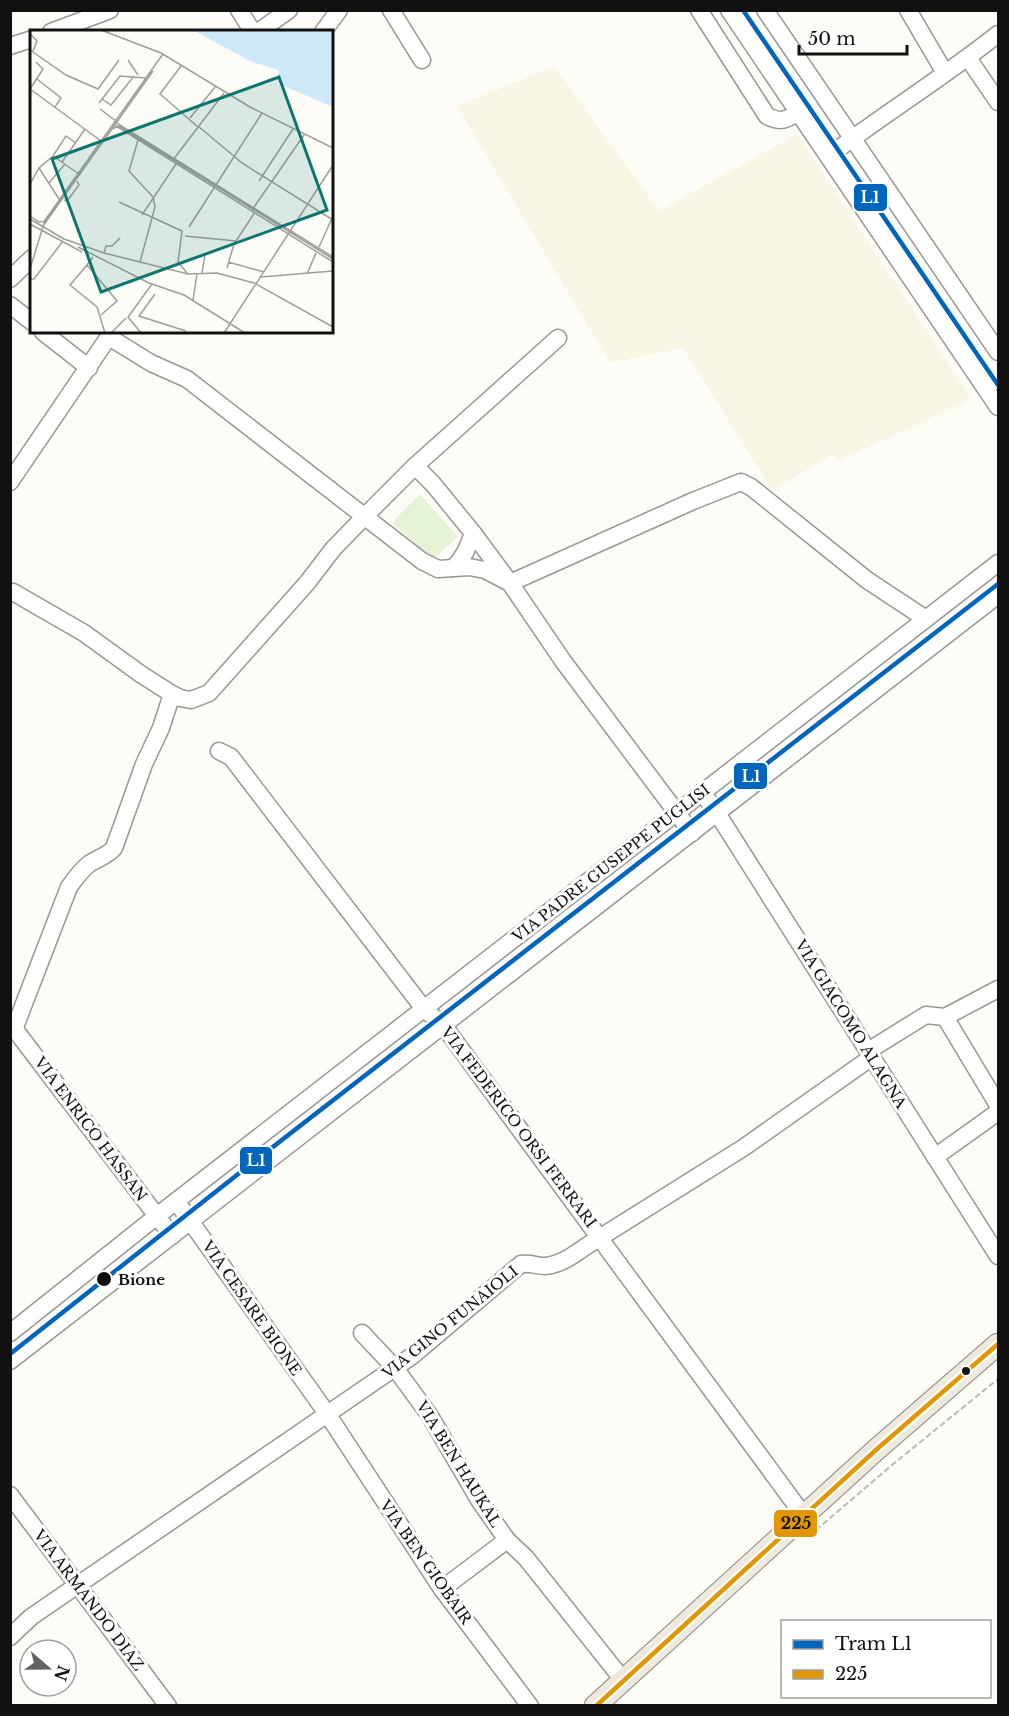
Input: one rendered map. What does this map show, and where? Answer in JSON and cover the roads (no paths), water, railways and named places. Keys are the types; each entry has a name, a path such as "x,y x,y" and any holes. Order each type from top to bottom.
{"main road":[{"path":"595,1706 809,1524 878,1449 999,1344"}],"street":[{"path":"56,30 110,10"},
{"path":"239,10 252,30"},
{"path":"261,30 289,10"},
{"path":"324,30 339,10"},
{"path":"391,10 422,60"},
{"path":"699,10 767,116 776,120 787,119 799,112"},
{"path":"729,10 999,407"},
{"path":"765,10 999,352"},
{"path":"908,10 945,73"},
{"path":"829,156 999,34"},
{"path":"10,46 30,40"},
{"path":"968,58 999,102"},
{"path":"10,279 30,260"},
{"path":"10,305 30,320"},
{"path":"44,333 89,368"},
{"path":"10,482 111,334 151,363 187,379 422,561 438,569 469,567 485,570 510,583"},
{"path":"10,592 84,633 172,694 191,700 208,693 306,583 333,549 365,516 415,466 558,338"},
{"path":"415,466 433,484 473,533 510,583 562,661 692,833"},
{"path":"510,583 693,501 741,482 751,487 867,580 926,619"},
{"path":"453,568 464,555 473,533"},
{"name":"VIA PADRE GUSEPPE PUGLISI","path":"10,1333 176,1201 999,563"},
{"name":"VIA PADRE GUSEPPE PUGLISI","path":"10,1361 999,595"},
{"path":"13,1025 69,887 89,865 109,854 114,848 172,694"},
{"name":"VIA FEDERICO ORSI FERRARI","path":"219,751 231,757 424,1009 444,1025 809,1524"},
{"name":"VIA GIACOMO ALAGNA","path":"702,792 999,1256"},
{"name":"VIA GINO FUNAIOLI","path":"10,1637 31,1617 412,1356 521,1264 531,1263 544,1266 566,1260 743,1148 926,1015 945,1017 999,989"},
{"path":"945,1017 999,1105"},
{"name":"VIA ENRICO HASSAN","path":"13,1025 172,1236"},
{"path":"935,1157 999,1112"},
{"name":"VIA CESARE BIONE","path":"176,1201 327,1415"},
{"name":"VIA BEN HAUKAL","path":"362,1332 395,1368 430,1416 479,1500 507,1540 526,1558 623,1680"},
{"name":"VIA BEN GIOBAIR","path":"327,1415 442,1589 530,1706"},
{"name":"VIA ARMANDO DIAZ","path":"10,1495 168,1706"},
{"path":"442,1589 507,1540"}],"tram line":[{"name":"L1","path":"743,10 998,385"},
{"name":"L1","path":"10,1354 998,584"}],"place":[{"name":"Bione","path":"104,1279"}]}
